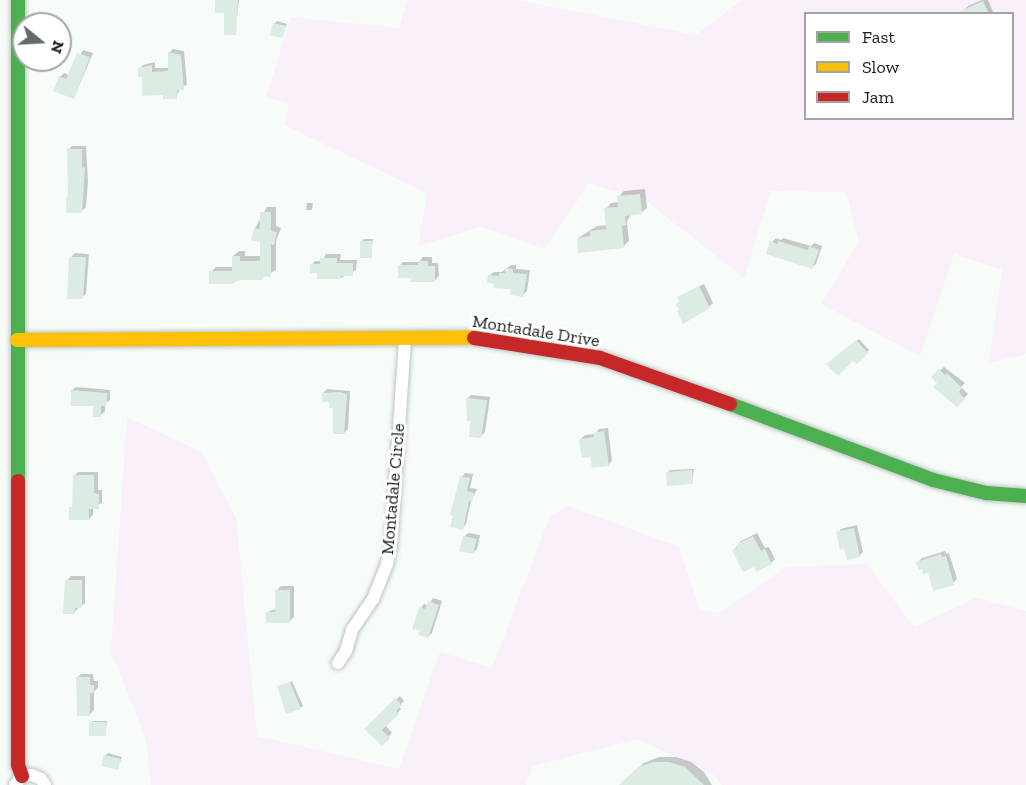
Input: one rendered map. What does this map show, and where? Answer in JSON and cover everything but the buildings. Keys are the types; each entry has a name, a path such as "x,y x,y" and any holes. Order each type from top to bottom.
{"street":[{"path":"18,0 18,765 19,781 37,776 45,785"},
{"name":"Montadale Circle","path":"338,663 352,630 381,582 391,545 405,338"},
{"name":"Montadale Drive","path":"17,340 488,339 600,358 933,480 986,493 1026,496"}],"shaded area":[{"path":"407,0 517,0 696,35 742,0 1026,0 1026,354 989,363 1002,270 954,254 920,356 821,304 859,241 846,192 771,191 744,278 644,199 589,184 544,249 481,227 418,246 427,193 284,125 289,103 266,97 291,17 399,28"},
{"path":"127,417 202,452 236,518 257,736 399,769 440,652 492,668 550,516 569,506 679,547 700,610 720,613 786,567 867,564 914,627 975,598 1026,611 1026,785 722,785 714,775 638,739 533,766 526,785 151,785 146,740 111,651"}],"traffic: fast":[{"path":"18,0 18,481"},
{"path":"730,404 933,480 986,493 1026,496"}],"traffic: slow":[{"path":"17,340 474,338"}],"traffic: jam":[{"path":"474,338 600,358 730,404"},
{"path":"18,481 18,765 22,776"}]}
